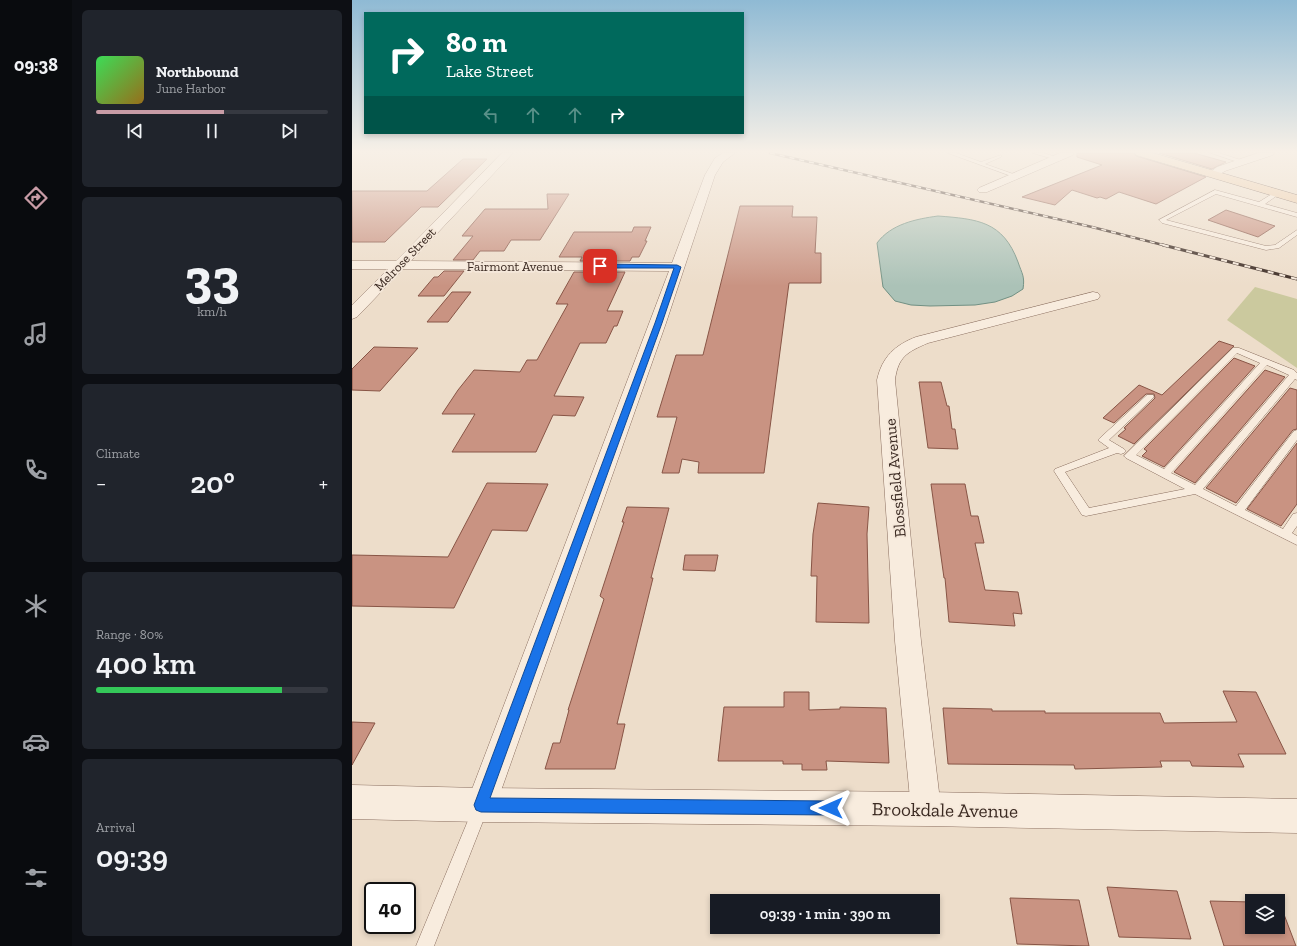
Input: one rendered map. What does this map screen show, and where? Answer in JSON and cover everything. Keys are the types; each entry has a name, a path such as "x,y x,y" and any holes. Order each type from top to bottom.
{"street":[{"name":"Melrose Street","path":"352,314 465,197"},
{"path":"481,805 658,323 702,197"},
{"name":"Fairmont Avenue","path":"352,265 677,267"},
{"name":"Blossfield Avenue","path":"926,809 908,641 886,380 888,369 891,360 898,353 911,344 922,340 1093,296"},
{"name":"Brookdale Avenue","path":"352,802 481,805 926,809 1297,816"}],"lane":[{"path":"1205,197 1162,220 1164,222 1266,248 1277,248 1297,232"},
{"path":"1236,197 1297,215"},
{"path":"1260,204 1271,197"},
{"path":"1117,449 1060,471 1086,512 1196,490 1296,376 1236,350 1130,456"},
{"path":"1165,474 1265,362"},
{"path":"1150,397 1103,440 1130,456 1297,541"},
{"path":"1238,512 1297,433"},
{"path":"1285,535 1297,517"},
{"path":"425,946 481,805"}],"shaded area":[{"path":"938,216 976,221 996,230 1005,238 1012,248 1023,275 1023,289 1012,296 995,302 975,305 930,306 911,305 895,301 883,287 877,243 889,231 897,227 913,221"},
{"path":"1255,287 1297,299 1297,368 1227,320"}],"building":[{"path":"352,197 448,197 438,207 421,207 385,242 352,242"},
{"path":"547,197 567,197 540,240 511,240 504,251 480,251 473,260 453,260 473,236 462,236 485,209 548,209"},
{"path":"1023,197 1064,197 1055,205"},
{"path":"1135,197 1169,197 1156,204"},
{"path":"740,206 793,206 792,217 817,217 815,253 821,253 821,283 789,283 764,473 698,473 699,462 682,459 679,473 662,473 677,417 657,417 676,355 703,355"},
{"path":"1226,210 1275,226 1258,237 1208,220"},
{"path":"634,227 651,227 645,241 647,241 639,257 632,257 630,261 580,261 582,257 559,257 574,232 632,232"},
{"path":"444,271 464,271 444,296 418,296 434,277 438,277"},
{"path":"574,272 625,272 607,311 623,311 617,326 614,326 606,343 580,343 554,396 584,397 575,416 553,415 536,452 452,452 475,414 442,414 458,390 474,370 520,372 527,360 537,360 568,304 556,304"},
{"path":"452,292 471,292 448,322 427,322"},
{"path":"1219,341 1234,346 1134,444 1118,436 1126,429 1124,428 1155,398 1154,394 1146,394 1114,423 1103,418 1139,385 1162,395"},
{"path":"374,347 418,348 380,391 352,390 352,369"},
{"path":"1234,358 1255,366 1164,467 1142,456 1147,451 1144,449"},
{"path":"1265,370 1285,377 1195,483 1174,472"},
{"path":"919,382 941,382 947,406 949,406 952,429 955,429 958,449 928,448"},
{"path":"1290,388 1297,390 1297,429 1293,430 1236,503 1206,488"},
{"path":"1297,443 1297,504 1281,526 1247,509"},
{"path":"487,483 548,484 527,531 492,530 454,608 352,606 352,555 448,557"},
{"path":"931,484 965,484 971,516 978,516 984,543 975,543 985,590 1018,592 1022,614 1013,613 1015,626 949,622 945,578"},
{"path":"818,503 869,507 867,534 869,623 816,622 817,576 811,576 813,534"},
{"path":"627,507 669,508 617,724 625,724 615,769 545,769 553,743 560,743 568,710 604,599 600,596 624,522 622,522"},
{"path":"685,555 718,555 715,571 683,570"},
{"path":"1223,691 1256,692 1286,754 1238,754 1244,767 1192,766 1190,761 1160,761 1162,767 1075,769 1074,765 948,764 943,708 992,709 992,711 1045,711 1045,713 1160,713 1164,723 1237,722"},
{"path":"784,692 809,692 809,710 840,709 840,707 886,708 889,763 826,761 827,770 802,770 802,764 783,764 783,761 718,761 724,707 784,707"},
{"path":"352,722 375,723 352,765"},
{"path":"1107,887 1177,891 1191,939 1119,937"},
{"path":"1010,898 1079,900 1089,946 1017,944"},
{"path":"1210,901 1245,902 1245,934 1285,934 1285,917 1296,946 1224,946"}],"railway":[{"path":"962,197 1167,246"},
{"path":"1163,245 1297,279"}],"route":[{"path":"600,266 677,267 658,323 481,805 831,808"}]}
